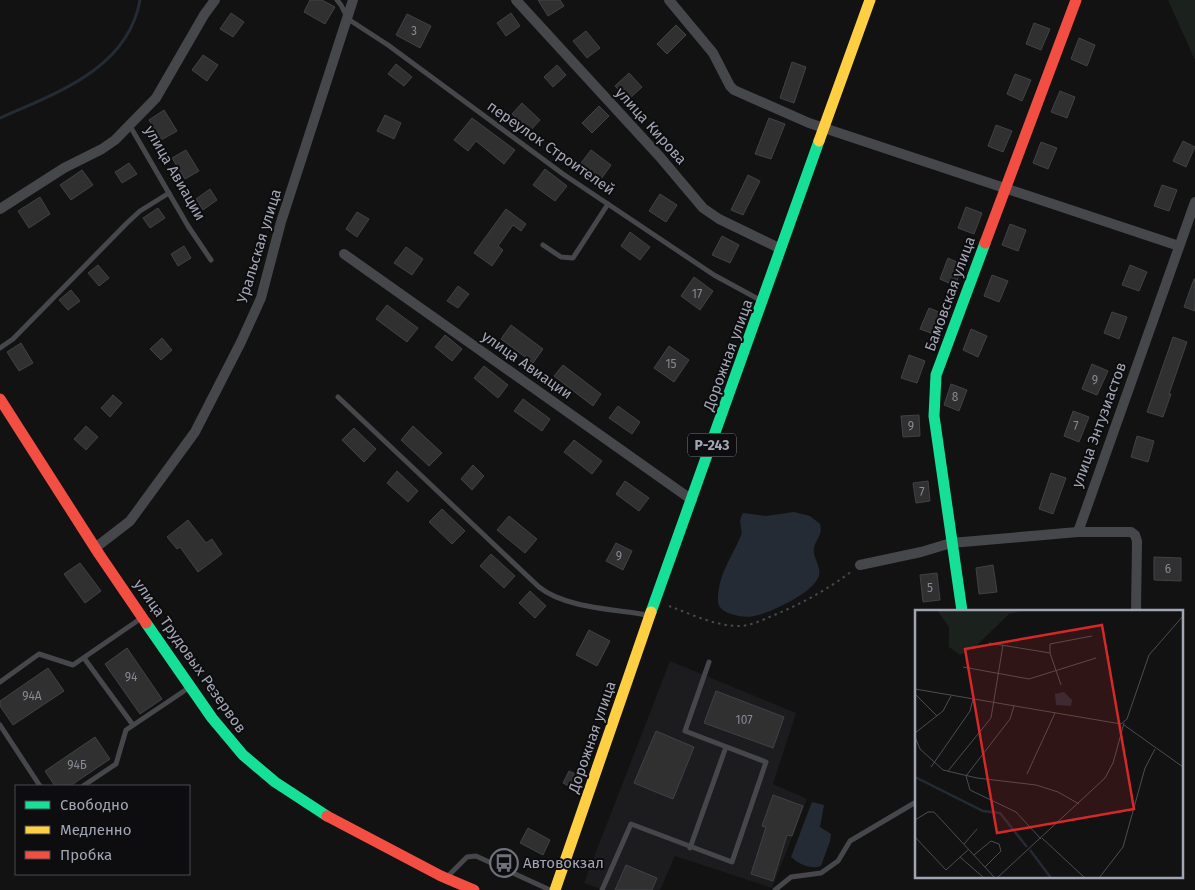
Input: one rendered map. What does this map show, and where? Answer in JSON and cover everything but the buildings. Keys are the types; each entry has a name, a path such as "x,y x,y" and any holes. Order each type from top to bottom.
{"main road":[{"name":"Дорожная улица","path":"555,890 650,615 870,0"},
{"name":"Бамовская улица","path":"962,610 934,416 936,375 1076,0"},
{"name":"улица Трудовых Резервов","path":"0,399 95,548 190,687 229,740 258,767 294,796 316,810 446,878 474,890"}],"street":[{"path":"0,209 64,168 102,149 115,140 156,98 204,15 216,0"},
{"name":"Уральская улица","path":"95,548 130,521 195,432 241,342 261,298 281,222 353,0"},
{"name":"улица Кирова","path":"516,0 660,157 703,208 720,219 781,249"},
{"path":"669,0 713,53 730,86 734,90 809,123 1179,246"},
{"name":"улица Энтузиастов","path":"1078,532 1195,202"},
{"name":"улица Авиации","path":"344,254 692,500"},
{"path":"860,566 952,543 1078,532 1131,532 1135,535 1137,541 1136,610"}],"lane":[{"name":"переулок Строителей","path":"337,0 348,19 388,45 563,174 714,275 763,302"},
{"name":"улица Авиации","path":"130,125 191,232 211,260"},
{"path":"0,348 13,339 92,257 140,211 169,193"},
{"path":"543,245 561,258 573,258 608,204"},
{"path":"338,397 550,596 574,603 650,615"},
{"path":"0,682 39,654 73,665 143,618"},
{"path":"84,658 133,725"},
{"path":"602,890 630,824 690,848 732,862 766,762 685,731 708,662"},
{"path":"84,785 116,764 126,730 190,687"},
{"path":"0,725 39,785"},
{"path":"690,848 726,747"},
{"path":"775,890 791,877 821,873 838,861 850,841 915,803"},
{"path":"446,878 467,857 476,856 550,890"}],"path":[{"path":"655,602 711,621 732,626 747,625 822,593 860,566"}],"shaded area":[{"path":"1168,0 1195,0 1195,59 1194,58"},
{"path":"794,512 810,516 820,524 821,531 814,548 819,574 814,584 789,602 751,617 731,614 724,610 718,602 720,583 742,532 740,521 743,513 766,516"},
{"path":"670,661 796,713 773,784 807,799 772,888 675,856 660,890 603,890 584,883"},
{"path":"812,802 824,805 820,827 831,834 821,866 817,867 801,864 791,857"}],"waterway":[{"path":"0,118 66,88 86,76 105,61 121,44 133,24 140,0"}],"traffic: fast":[{"path":"651,612 819,141"},
{"path":"962,610 934,416 936,375 985,243"},
{"path":"146,623 212,718 243,755 275,782 327,816"}],"traffic: slow":[{"path":"819,141 870,0"},
{"path":"555,890 651,612"}],"traffic: jam":[{"path":"985,243 1076,0"},
{"path":"0,399 99,554 146,623"},
{"path":"327,816 441,876 474,890"}],"place":[{"name":"Автовокзал","path":"504,863"}]}
